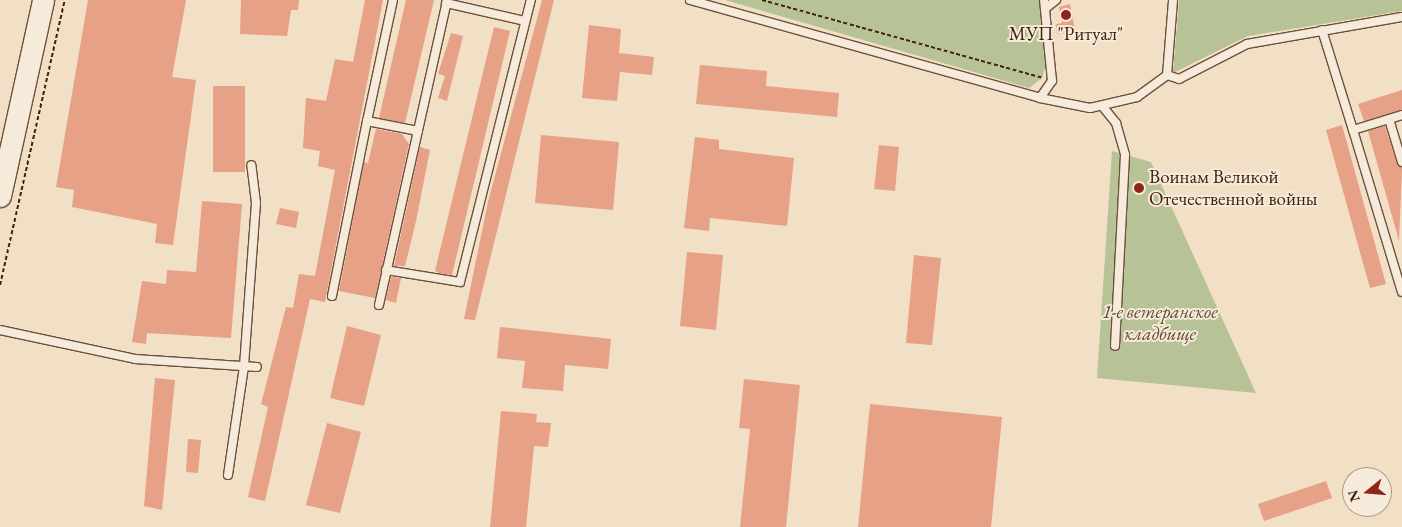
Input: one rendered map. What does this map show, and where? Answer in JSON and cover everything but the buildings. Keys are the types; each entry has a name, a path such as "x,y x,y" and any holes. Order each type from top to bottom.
{"main road":[{"path":"0,196 43,0"}],"lane":[{"path":"332,296 393,0"},
{"path":"386,270 460,282 531,0"},
{"path":"690,0 1040,98 1103,107 1138,97 1167,75 1173,0"},
{"path":"1040,98 1052,81 1044,0"},
{"path":"1046,8 1056,0"},
{"path":"379,304 447,2 525,21"},
{"path":"1167,75 1179,79 1247,44 1402,17"},
{"path":"1322,30 1402,292"},
{"path":"1103,107 1116,123 1125,155 1115,346"},
{"path":"1353,130 1402,115"},
{"path":"1389,119 1402,162"},
{"path":"367,121 418,131"},
{"path":"228,475 244,366 256,203 251,165"},
{"path":"0,330 135,359 257,368"}],"path":[{"path":"0,284 65,0"},
{"path":"762,0 1052,81"}],"green space":[{"path":"725,0 1040,0 1046,64 1042,78 1029,88"},
{"path":"1179,0 1402,0 1402,11 1248,36 1173,73"},
{"name":"1-е ветеранское кладбище","path":"1112,151 1151,162 1256,393 1097,378"}],"place":[{"name":"МУП \"Ритуал\"","path":"1066,15"},
{"name":"Воинам Великой Отечественной войны","path":"1139,188"}]}
